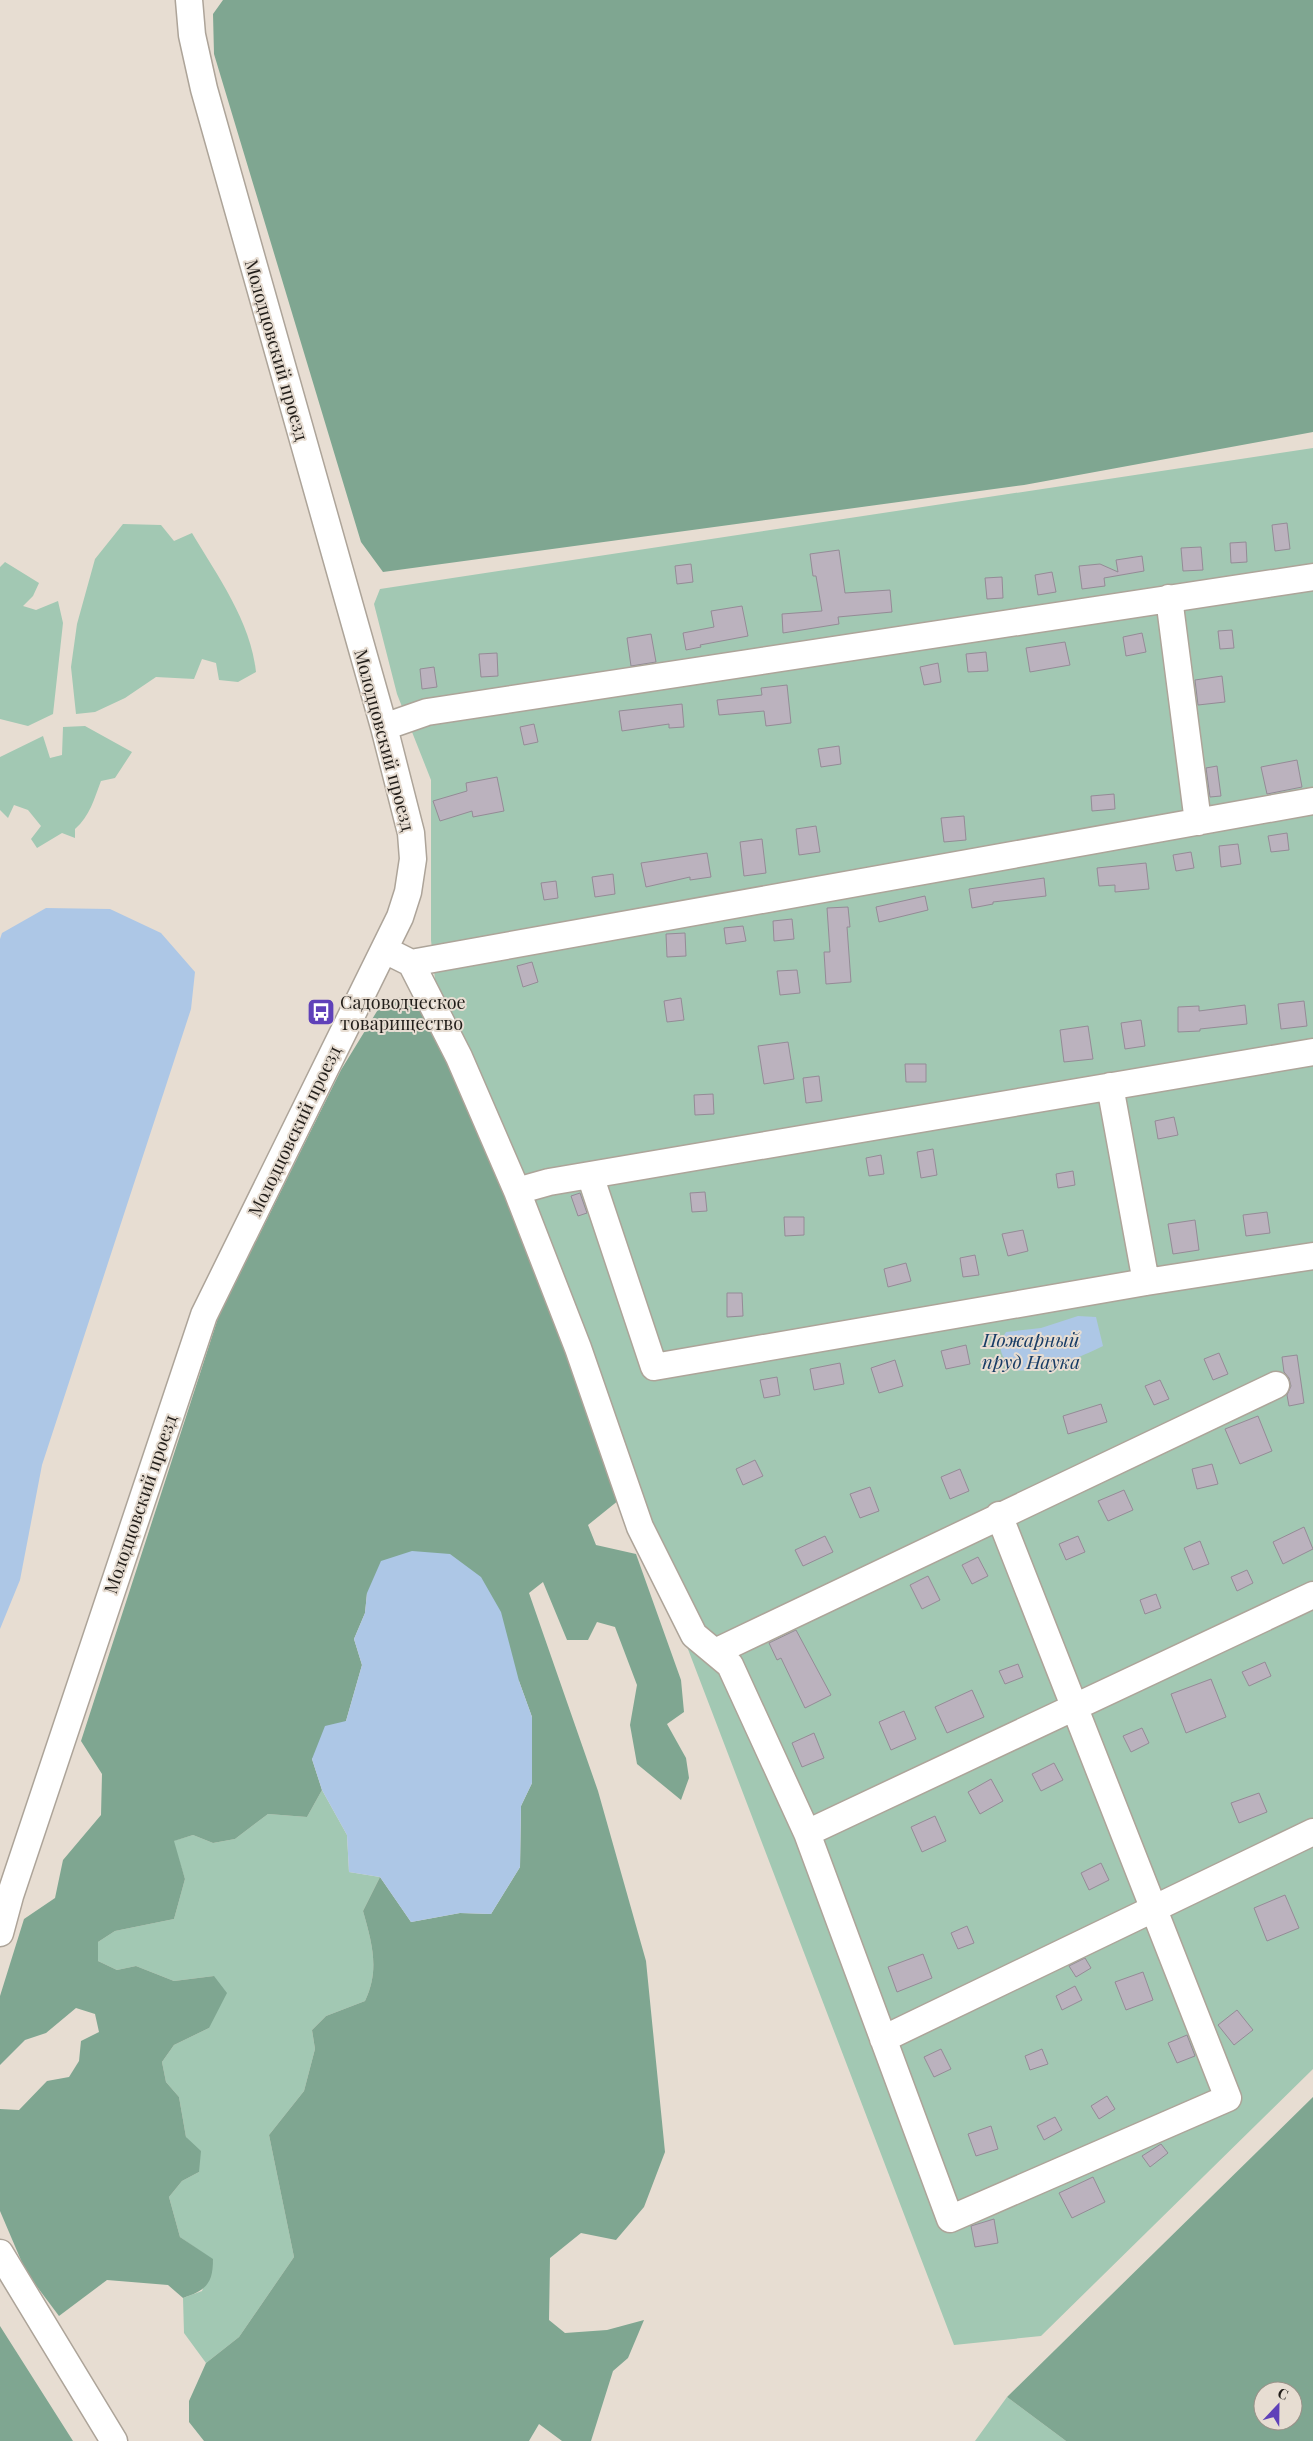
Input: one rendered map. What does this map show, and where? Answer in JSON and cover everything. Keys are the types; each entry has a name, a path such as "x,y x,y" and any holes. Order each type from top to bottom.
{"street":[{"name":"Молодцовский проезд","path":"0,1934 10,1896 204,1315 385,950 400,917 408,892 413,859 411,833 384,728 207,98 192,35 190,0"},
{"path":"384,728 427,712 1313,577"},
{"path":"1169,598 1198,822"},
{"path":"411,963 1313,802"},
{"path":"385,950 411,963 459,1057 517,1192 578,1348 640,1527 694,1635 730,1665 807,1832 950,2219 1228,2098 998,1515"},
{"path":"517,1192 549,1182 1313,1052"},
{"path":"1110,1086 1146,1282"},
{"path":"590,1175 654,1367 1146,1282 1313,1256"},
{"path":"715,1652 998,1515 1276,1385"},
{"path":"807,1832 1313,1595"},
{"path":"883,2039 1313,1832"},
{"path":"0,2253 114,2441"}],"green space":[{"path":"223,0 1313,0 1313,432 1024,485 383,572 361,542 214,54 213,14"},
{"path":"1313,448 1313,2069 1041,2336 954,2345 436,990 431,940 431,780 397,694 374,604 380,589"},
{"path":"123,524 161,525 174,541 192,533 222,582 240,617 253,653 256,672 238,682 219,680 216,663 202,659 194,679 156,677 125,698 95,712 76,714 71,667 77,624 95,559"},
{"path":"5,562 39,583 33,596 23,606 36,610 58,601 63,623 53,714 28,726 0,719 0,567"},
{"path":"85,726 132,752 115,778 101,781 88,813 75,829 75,838 62,833 37,848 31,839 41,826 28,810 14,805 8,818 0,810 0,757 43,736 50,758 62,755 63,727"},
{"path":"402,997 419,1007 427,1026 444,1034 615,1479 619,1500 588,1525 596,1545 636,1554 681,1680 684,1712 667,1724 686,1758 689,1778 681,1800 637,1764 630,1725 637,1685 615,1627 597,1622 588,1640 567,1640 543,1582 529,1593 598,1791 646,1961 665,2152 644,2207 616,2240 581,2233 550,2258 549,2320 565,2333 607,2330 644,2320 628,2358 613,2371 591,2441 562,2441 539,2424 529,2441 204,2441 189,2422 189,2401 206,2363 239,2337 294,2257 269,2135 304,2091 315,2049 312,2030 326,2016 365,2001 370,1990 373,1956 363,1911 380,1877 411,1922 460,1913 491,1914 520,1867 521,1806 532,1783 532,1717 519,1681 367,1593 365,1613 354,1639 362,1665 346,1721 312,1759 322,1790 307,1817 268,1814 235,1839 213,1843 193,1835 174,1841 185,1879 174,1919 115,1931 98,1942 98,1961 117,1970 136,1966 174,1981 214,1976 227,1993 209,2028 174,2045 162,2062 166,2082 179,2097 186,2137 201,2151 199,2172 182,2181 169,2197 180,2237 213,2259 212,2275 203,2289 183,2298 168,2285 107,2280 59,2316 26,2272 0,2211 0,2109 19,2110 47,2081 69,2077 79,2061 81,2041 99,2032 95,2014 76,2008 46,2033 25,2040 0,2065 0,1996 24,1919 55,1898 63,1860 101,1815 102,1774 81,1741 218,1318 341,1070 382,1003"},
{"path":"322,1790 347,1835 349,1872 380,1877 363,1911 373,1956 370,1990 365,2001 326,2016 312,2030 315,2049 304,2091 269,2135 294,2257 239,2337 206,2363 184,2333 183,2298 202,2291 213,2260 180,2237 169,2197 182,2181 199,2172 186,2137 179,2097 166,2082 162,2062 174,2045 209,2028 214,1976 174,1981 136,1966 117,1970 98,1961 98,1942 115,1931 174,1919 185,1879 173,1841 193,1835 213,1843 235,1839 268,1814 307,1817"},
{"path":"1313,2097 1313,2441 1066,2441 1007,2397"},
{"path":"0,2326 73,2441 0,2441"},
{"path":"1007,2397 1066,2441 975,2441"}],"water":[{"path":"46,908 110,909 161,933 195,972 191,1009 42,1465 20,1580 0,1629 0,939 2,933"},
{"name":"Пожарный пруд Наука","path":"1078,1316 1096,1317 1103,1346 1060,1364 1025,1370 1013,1370 1001,1352 1001,1343 1006,1332 1041,1328"},
{"path":"412,1551 450,1554 481,1577 501,1612 519,1681 532,1717 532,1783 521,1806 520,1867 491,1914 460,1913 411,1922 380,1877 349,1872 347,1835 322,1790 312,1759 325,1726 346,1721 362,1665 354,1639 365,1613 367,1593 381,1561"}],"building":[{"path":"1287,523 1290,549 1275,551 1272,525"},
{"path":"1246,542 1247,562 1231,563 1230,543"},
{"path":"1201,547 1203,570 1183,571 1181,548"},
{"path":"839,550 845,593 890,590 892,612 838,617 839,624 783,633 782,614 822,611 816,576 813,576 810,554"},
{"path":"1142,556 1144,571 1104,578 1105,586 1082,589 1079,566 1100,564 1118,572 1116,560"},
{"path":"691,564 693,582 677,584 675,566"},
{"path":"1052,572 1056,592 1038,595 1035,575"},
{"path":"1002,577 1003,598 987,599 985,578"},
{"path":"742,606 748,636 700,645 701,647 686,650 683,633 714,627 711,611"},
{"path":"1232,630 1234,648 1220,649 1218,631"},
{"path":"1142,633 1146,652 1126,656 1123,637"},
{"path":"651,634 656,662 631,666 627,638"},
{"path":"1065,642 1070,665 1030,672 1026,648"},
{"path":"986,652 988,671 968,672 966,654"},
{"path":"497,653 498,676 481,677 479,654"},
{"path":"938,663 941,682 924,685 920,667"},
{"path":"434,667 437,687 422,689 420,669"},
{"path":"1222,676 1225,702 1198,705 1195,680"},
{"path":"787,685 791,723 766,726 764,711 719,715 717,700 762,695 761,688"},
{"path":"682,704 684,727 669,728 669,724 622,731 619,711"},
{"path":"534,724 538,742 524,745 520,727"},
{"path":"839,746 841,764 821,767 818,749"},
{"path":"1297,760 1302,787 1267,794 1261,767"},
{"path":"1217,766 1221,796 1210,797 1206,768"},
{"path":"497,777 504,811 473,817 472,811 440,821 433,801 467,791 466,783"},
{"path":"1114,794 1115,809 1092,811 1091,796"},
{"path":"964,816 966,840 944,842 941,818"},
{"path":"816,826 820,852 799,855 796,829"},
{"path":"1287,833 1289,850 1271,852 1268,836"},
{"path":"762,839 766,873 744,876 740,842"},
{"path":"1238,844 1241,864 1221,867 1219,846"},
{"path":"1191,852 1194,868 1176,871 1173,855"},
{"path":"707,853 711,877 690,880 690,877 646,887 641,863"},
{"path":"1146,863 1149,889 1115,892 1115,885 1099,886 1097,868"},
{"path":"613,874 615,894 595,897 592,877"},
{"path":"1044,878 1046,896 993,902 993,904 972,908 969,889"},
{"path":"556,881 558,898 544,900 541,883"},
{"path":"925,896 928,910 879,922 876,907"},
{"path":"848,907 850,927 847,927 851,982 826,984 824,952 830,952 827,908"},
{"path":"792,919 794,939 774,941 773,921"},
{"path":"743,926 746,941 726,944 724,928"},
{"path":"685,933 686,956 667,957 666,934"},
{"path":"532,962 538,982 523,987 517,966"},
{"path":"797,970 800,993 780,995 777,971"},
{"path":"681,998 684,1020 667,1022 664,1001"},
{"path":"1304,1001 1307,1026 1281,1029 1278,1004"},
{"path":"1245,1005 1247,1024 1200,1029 1200,1031 1178,1032 1178,1007 1199,1006 1199,1011"},
{"path":"1141,1020 1145,1046 1125,1049 1121,1023"},
{"path":"1088,1026 1093,1059 1064,1062 1060,1030"},
{"path":"788,1042 794,1079 764,1084 758,1046"},
{"path":"905,1064 926,1064 926,1082 906,1082"},
{"path":"819,1076 822,1101 806,1103 803,1078"},
{"path":"713,1094 714,1114 695,1115 694,1095"},
{"path":"1174,1117 1178,1135 1158,1139 1155,1121"},
{"path":"933,1149 937,1175 921,1178 917,1152"},
{"path":"881,1155 884,1174 869,1176 866,1158"},
{"path":"1073,1171 1075,1185 1058,1188 1056,1174"},
{"path":"705,1192 707,1211 692,1212 690,1193"},
{"path":"580,1193 587,1213 578,1216 571,1196"},
{"path":"1267,1212 1270,1233 1246,1236 1243,1215"},
{"path":"784,1217 804,1217 804,1235 785,1236"},
{"path":"1195,1220 1199,1250 1173,1254 1168,1224"},
{"path":"1023,1230 1028,1251 1008,1256 1002,1234"},
{"path":"975,1255 979,1275 963,1277 960,1258"},
{"path":"906,1263 911,1281 888,1287 884,1269"},
{"path":"727,1293 742,1293 743,1316 727,1317"},
{"path":"966,1345 970,1364 946,1369 941,1351"},
{"path":"1219,1353 1228,1374 1213,1380 1204,1359"},
{"path":"1297,1355 1304,1403 1289,1406 1287,1395 1291,1386 1289,1378 1284,1372 1282,1357"},
{"path":"895,1360 903,1386 879,1393 871,1368"},
{"path":"840,1363 844,1384 814,1390 810,1369"},
{"path":"777,1377 780,1395 764,1398 760,1380"},
{"path":"1160,1380 1169,1399 1154,1405 1145,1386"},
{"path":"1101,1404 1107,1422 1068,1434 1063,1416"},
{"path":"1258,1416 1272,1451 1240,1464 1225,1429"},
{"path":"755,1460 763,1476 743,1485 736,1469"},
{"path":"1212,1464 1218,1484 1197,1489 1192,1469"},
{"path":"960,1469 969,1491 950,1499 941,1477"},
{"path":"870,1487 879,1511 860,1518 850,1494"},
{"path":"1124,1490 1133,1510 1108,1521 1098,1501"},
{"path":"1304,1527 1313,1549 1283,1564 1273,1542"},
{"path":"825,1536 833,1552 803,1566 795,1550"},
{"path":"1078,1536 1085,1552 1066,1560 1059,1544"},
{"path":"1200,1541 1209,1564 1193,1570 1184,1548"},
{"path":"978,1557 988,1576 972,1584 962,1565"},
{"path":"1247,1570 1253,1583 1237,1591 1231,1577"},
{"path":"928,1576 940,1600 922,1609 910,1585"},
{"path":"1156,1594 1161,1608 1145,1614 1140,1600"},
{"path":"796,1630 831,1695 805,1708 781,1658 777,1660 769,1643"},
{"path":"1265,1662 1271,1676 1249,1686 1242,1672"},
{"path":"1018,1664 1023,1677 1005,1684 999,1671"},
{"path":"1211,1679 1226,1717 1186,1733 1171,1694"},
{"path":"972,1690 984,1717 947,1733 935,1707"},
{"path":"904,1711 916,1739 891,1750 879,1722"},
{"path":"1142,1728 1149,1743 1131,1752 1123,1736"},
{"path":"814,1733 824,1758 802,1767 792,1743"},
{"path":"1054,1763 1063,1780 1041,1791 1032,1774"},
{"path":"991,1779 1003,1801 980,1814 968,1792"},
{"path":"1259,1793 1267,1812 1239,1823 1231,1803"},
{"path":"935,1816 946,1841 922,1852 911,1827"},
{"path":"1101,1863 1109,1880 1089,1890 1081,1873"},
{"path":"1285,1895 1299,1928 1267,1941 1254,1908"},
{"path":"967,1926 974,1943 958,1949 951,1933"},
{"path":"923,1954 932,1978 897,1992 888,1967"},
{"path":"1085,1958 1091,1968 1076,1977 1069,1966"},
{"path":"1143,1972 1153,2000 1126,2010 1115,1982"},
{"path":"1075,1986 1082,2000 1062,2010 1056,1996"},
{"path":"1237,2010 1253,2030 1234,2045 1218,2025"},
{"path":"1187,2035 1195,2056 1177,2063 1168,2043"},
{"path":"941,2049 951,2069 934,2077 924,2057"},
{"path":"1042,2049 1048,2064 1030,2070 1025,2056"},
{"path":"1107,2096 1115,2109 1099,2119 1091,2106"},
{"path":"1055,2117 1062,2130 1044,2140 1037,2126"},
{"path":"991,2126 998,2149 976,2156 968,2134"},
{"path":"1161,2144 1168,2153 1150,2167 1142,2156"},
{"path":"1093,2177 1105,2202 1072,2218 1059,2193"},
{"path":"994,2219 998,2243 975,2247 971,2226"}],"place":[{"name":"Садоводческое товарищество","path":"321,1012"}]}
